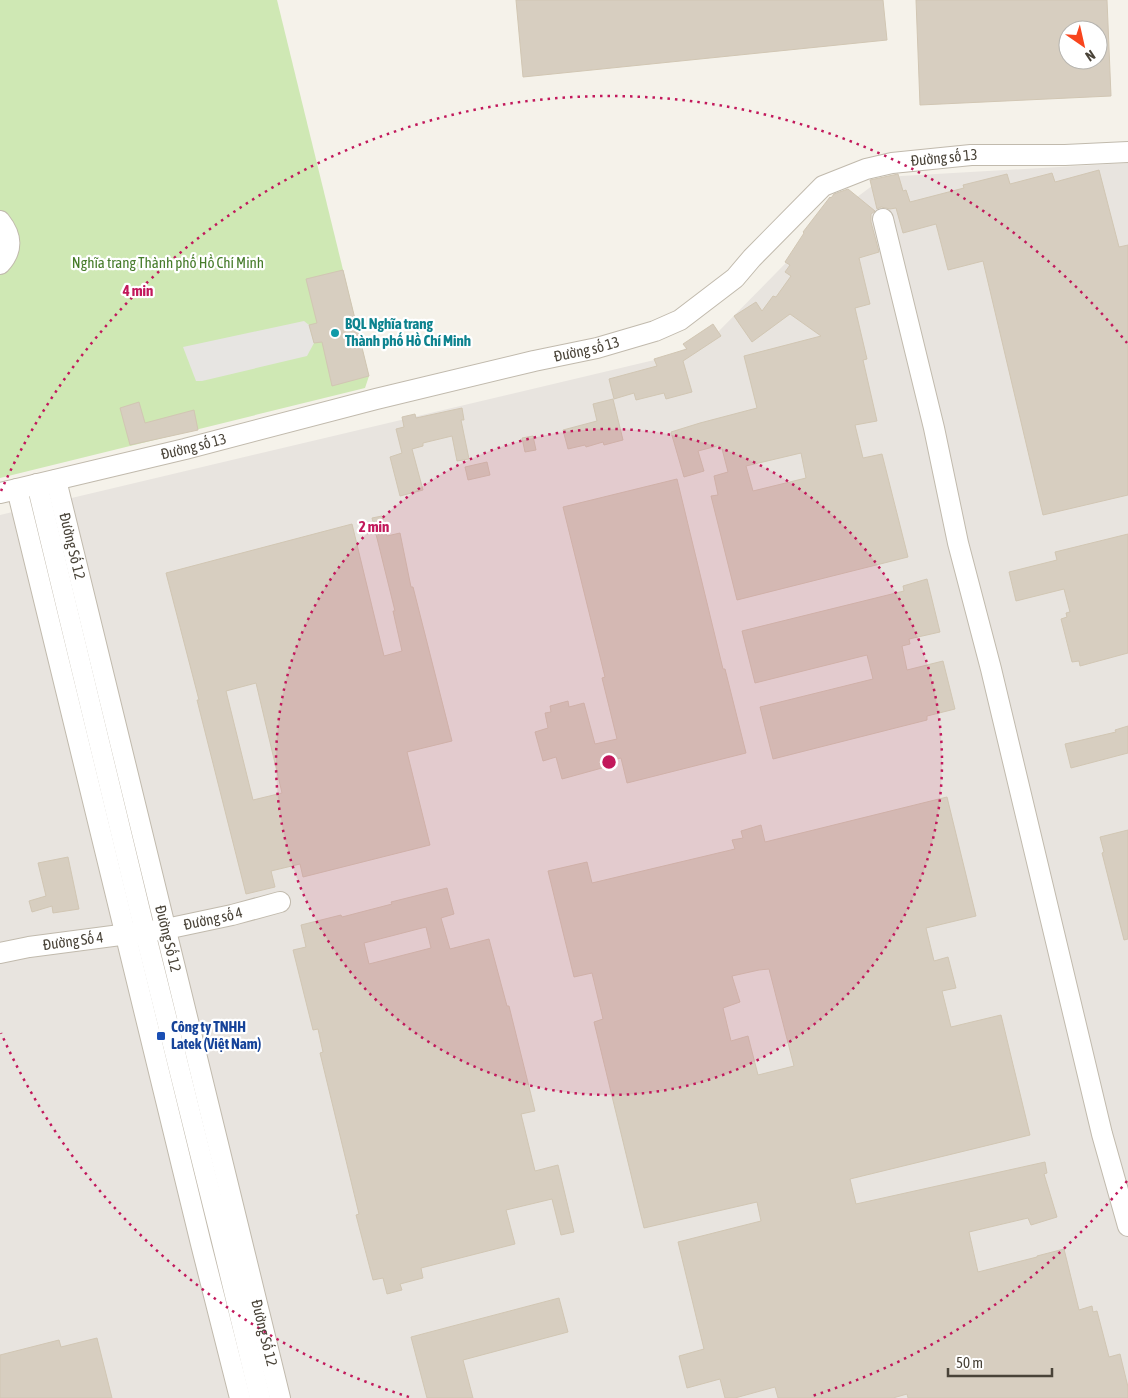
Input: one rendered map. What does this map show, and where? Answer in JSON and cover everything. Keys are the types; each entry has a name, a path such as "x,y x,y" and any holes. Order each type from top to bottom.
{"street":[{"name":"Đường số 13","path":"8,491 185,449 376,399 597,348 655,331 680,320 734,278 823,186 866,170 892,163 971,155 1065,155 1128,152"},
{"path":"883,219 934,428 958,542 991,669 1102,1134 1128,1226"},
{"path":"0,221 6,228 9,238 9,248 0,264"},
{"name":"Đường Số 12","path":"56,480 280,1398"},
{"name":"Đường Số 12","path":"37,484 260,1398"},
{"path":"8,491 125,934 240,1398"},
{"name":"Đường số 4","path":"145,932 232,915 280,902"},
{"name":"Đường Số 4","path":"0,953 29,947 145,932"}],"shaded area":[{"path":"1128,163 1128,1398 0,1398 0,515 667,357 716,334 833,215 884,177"},
{"path":"304,321 309,325 314,343 307,356 202,381 196,381 183,347"}],"green space":[{"name":"Nghĩa trang Thành phố Hồ Chí Minh","path":"0,0 277,0 369,376 365,388 0,478"}],"building":[{"path":"516,0 883,0 887,40 523,77"},
{"path":"916,0 1107,0 1108,20 1058,20 1058,70 1108,70 1108,24 1111,96 920,105"},
{"path":"1099,170 1119,247 1128,245 1128,495 1043,515 983,261 948,270 936,224 903,233 896,208 881,207 877,209 870,180 898,174 903,191 906,190 910,202 964,188 963,185 1007,174 1010,184 1052,173 1055,182"},
{"path":"848,189 875,211 871,214 871,222 879,252 859,258 870,304 855,308 867,359 863,360 877,421 855,425 863,458 882,454 908,557 737,600 711,496 718,495 714,476 728,472 721,445 698,451 704,471 684,477 671,432 757,408 744,356 821,336 790,314 752,342 734,316 756,302 762,311 773,296 776,297 791,276 785,272 790,265 785,262 803,232 834,194","holes":["801,453 806,478 753,491 746,466"]},
{"name":"BQL Nghĩa trang Thành phố Hồ Chí Minh","path":"343,270 369,376 332,386 322,342 314,343 309,325 317,323 306,279"},
{"path":"713,324 721,336 683,361 692,392 666,399 664,393 636,400 634,393 614,399 609,379 657,366 654,359 687,349 683,344"},
{"path":"613,399 623,440 604,445 603,442 586,447 585,445 568,449 563,430 597,421 593,404"},
{"path":"139,402 145,423 194,410 198,430 130,445 120,408"},
{"path":"462,408 464,420 461,420 469,459 457,461 452,436 423,443 423,446 412,449 423,490 400,496 390,457 402,453 396,429 404,427 402,417 415,414 416,418"},
{"path":"533,436 536,450 525,452 522,438"},
{"path":"487,462 490,475 468,480 465,467"},
{"path":"677,479 723,669 725,669 746,753 627,783 621,758 600,763 602,768 562,779 556,757 543,761 535,732 548,728 545,713 551,712 550,706 568,701 569,707 584,703 595,744 617,739 602,678 605,677 563,507"},
{"path":"382,516 387,536 400,533 411,587 413,587 452,741 407,752 430,845 303,877 300,864 271,871 275,887 246,894 166,573 352,524 384,656 402,651 393,611 395,611 372,518","holes":["256,683 282,793 253,800 226,691"]},
{"path":"1128,534 1128,653 1080,666 1079,661 1072,662 1061,619 1067,617 1066,613 1070,612 1064,589 1016,601 1009,572 1057,560 1055,552"},
{"path":"927,579 940,632 909,639 910,644 902,646 907,670 943,661 955,709 927,716 927,720 773,759 760,707 873,679 867,655 755,683 742,631 904,591 903,586"},
{"path":"1128,726 1128,753 1071,768 1065,744 1116,732 1115,730"},
{"path":"947,797 976,916 926,928 934,961 948,957 956,988 942,991 951,1027 1001,1015 1030,1135 850,1179 856,1204 1045,1162 1047,1173 1044,1174 1057,1217 1031,1225 1028,1218 969,1232 978,1272 1064,1249 1079,1310 1092,1306 1093,1312 1097,1311 1109,1357 1120,1354 1128,1387 1128,1398 908,1398 907,1394 893,1398 778,1398 775,1387 735,1398 725,1398 720,1379 687,1388 679,1356 704,1349 678,1242 761,1221 757,1202 644,1228 594,1022 603,1019 592,973 574,977 548,871 587,862 592,883 735,849 732,840 743,838 741,831 761,825 765,842","holes":["769,969 794,1066 758,1075 748,1036 731,1041 723,1008 740,1002 732,976"]},
{"path":"1128,830 1128,939 1124,940 1102,853 1104,852 1100,837"},
{"path":"68,857 79,909 53,913 52,906 32,912 29,901 46,896 38,863"},
{"path":"447,888 454,914 441,918 450,949 489,939 507,1006 509,1006 535,1111 521,1114 535,1171 558,1165 574,1232 561,1235 552,1199 506,1210 515,1244 421,1268 423,1278 400,1284 402,1290 387,1294 383,1278 373,1280 356,1215 359,1214 320,1053 323,1052 318,1029 313,1030 293,950 306,947 301,925 341,915 342,917 392,904 391,902","holes":["426,927 431,948 369,964 364,943"]},
{"path":"559,1298 568,1332 463,1360 473,1398 427,1398 411,1337"},
{"path":"97,1338 112,1398 0,1398 0,1355 59,1340 61,1347"}],"place":[{"name":"BQL Nghĩa trang Thành phố Hồ Chí Minh","path":"335,333"},
{"name":"Công ty TNHH Latek (Việt Nam)","path":"161,1036"}]}
